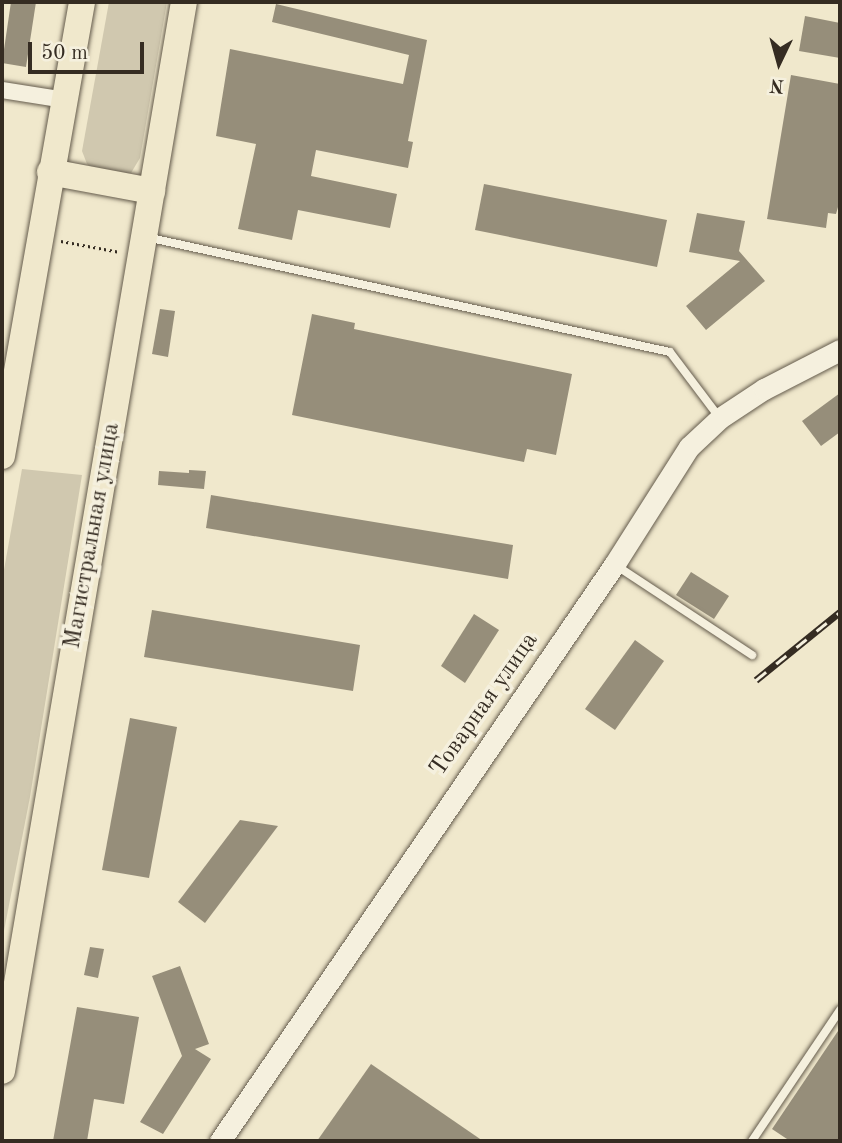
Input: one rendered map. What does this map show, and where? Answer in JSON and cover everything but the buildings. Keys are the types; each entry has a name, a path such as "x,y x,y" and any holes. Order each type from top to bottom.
{"main road":[{"path":"2,456 82,2"},
{"name":"Магистральная улица","path":"2,1071 184,2"},
{"path":"50,172 152,191"}],"street":[{"path":"2,90 65,100"},
{"name":"Товарная улица","path":"220,1141 614,565 688,447 720,418 764,389 840,350"}],"lane":[{"path":"142,246 670,352 720,418"},
{"path":"614,565 752,655"},
{"path":"752,1141 840,1010"}],"path":[{"path":"39,238 142,246"}],"shaded area":[{"path":"109,2 167,2 140,158 131,173 119,178 101,174 87,164 82,151"},
{"path":"22,469 82,475 30,797 2,941 2,581"}],"railway":[{"path":"756,680 840,612"}]}
